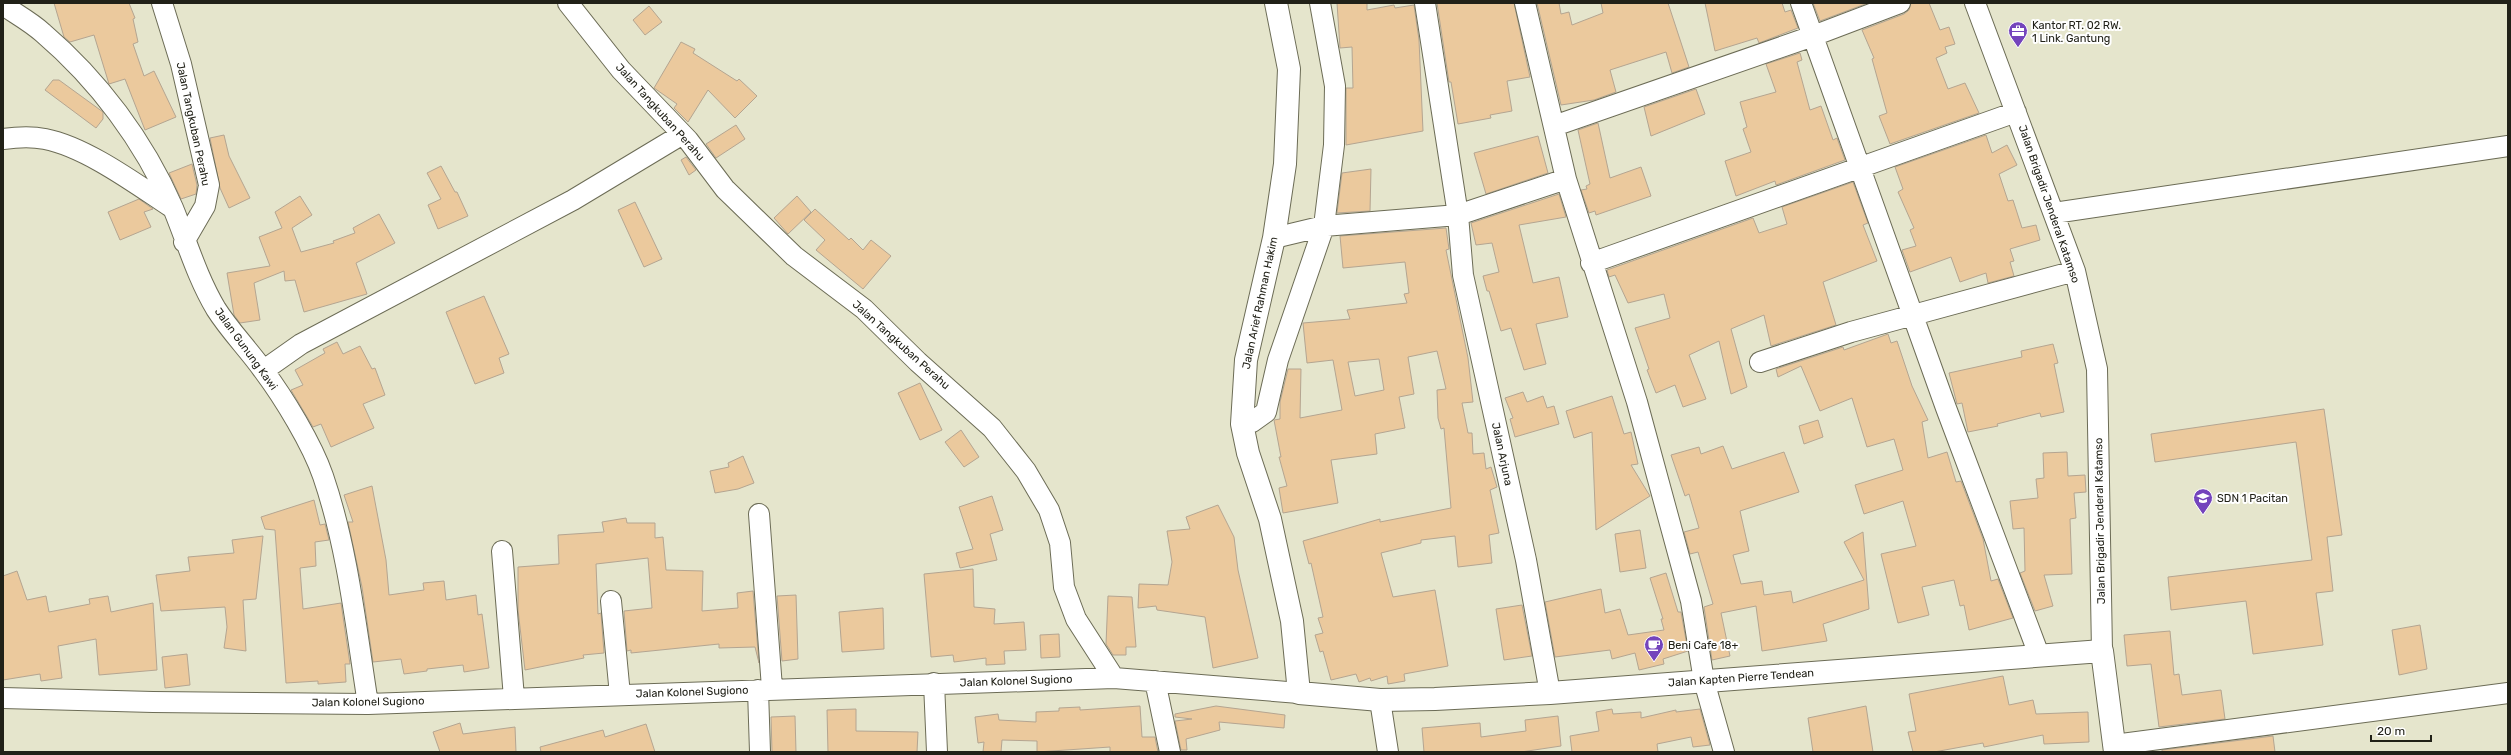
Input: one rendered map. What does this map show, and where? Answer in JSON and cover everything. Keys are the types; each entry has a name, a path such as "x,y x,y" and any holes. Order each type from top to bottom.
{"main road":[{"name":"Jalan Arief Rahman Hakim","path":"1276,3 1289,70 1285,164 1274,238 1246,360 1242,424 1248,453 1270,519 1292,621 1299,693"},
{"name":"Jalan Kapten Pierre Tendean","path":"1380,700 1435,700 1550,693 2102,651"},
{"path":"2102,651 2115,749"},
{"name":"Jalan Kolonel Sugiono","path":"1299,693 1380,700"}],"street":[{"name":"Jalan Tangkuban Perahu","path":"162,3 181,64 209,185 205,206 184,242"},
{"name":"Jalan Tangkuban Perahu","path":"568,3 621,70 681,135 688,140 726,189 794,256 864,309 918,362 992,428 1026,471 1049,510 1060,543 1064,586 1076,619 1114,678"},
{"path":"1242,424 1252,422 1266,412 1278,360 1324,226 1334,145 1335,86 1320,3"},
{"name":"Jalan Arjuna","path":"1425,3 1458,215 1463,275 1526,560 1550,693"},
{"path":"1525,3 1566,179 1591,263 1636,402 1691,601 1704,681 1724,752"},
{"path":"1801,3 2039,655"},
{"path":"1554,126 1813,36 1900,3"},
{"name":"Jalan Brigadir Jenderal Katamso","path":"1975,3 2075,271 2097,369 2102,651"},
{"name":"Jalan Gunung Kawi","path":"3,5 43,32 95,83 135,138 173,208 184,242 215,307 238,340 264,370 312,450 323,475 342,550 368,704"},
{"path":"1591,263 2016,112"},
{"path":"264,370 301,344 573,200 681,135"},
{"path":"3,139 26,137 65,145 116,171 173,208"},
{"path":"2054,213 2508,146"},
{"path":"1274,238 1324,226 1458,215 1566,179"},
{"path":"1760,362 1914,314 2075,271"},
{"path":"758,514 765,689 760,752"},
{"path":"502,551 514,698"},
{"path":"611,601 620,695"},
{"name":"Jalan Kolonel Sugiono","path":"3,698 153,702 368,704 934,683 1114,678 1299,693"},
{"path":"1155,681 1170,752"},
{"path":"934,683 937,752"},
{"path":"2115,749 2508,693"},
{"path":"1380,700 1388,752"}],"building":[{"path":"54,3 129,3 135,18 133,19 138,42 133,44 144,76 154,71 176,117 145,130 125,79 109,84 94,35 70,42 64,37"},
{"path":"1337,3 1367,3 1367,10 1394,5 1395,8 1414,5 1419,40 1423,131 1346,145 1346,88 1353,88 1352,47 1340,48"},
{"path":"1437,3 1514,3 1530,77 1507,81 1512,111 1490,115 1491,118 1458,124 1451,82 1449,82"},
{"path":"1537,3 1559,3 1561,14 1569,12 1572,25 1603,13 1601,3 1668,3 1689,67 1672,73 1666,52 1610,70 1616,92 1594,100 1561,105"},
{"path":"1705,3 1782,3 1785,12 1791,10 1798,28 1759,43 1757,38 1715,51"},
{"path":"1813,3 1868,3 1820,21"},
{"path":"1911,3 1929,3 1940,30 1949,27 1955,44 1945,47 1947,53 1936,58 1948,89 1965,83 1979,113 1890,144 1879,116 1887,113 1872,59 1874,58 1862,30 1904,14 1909,10"},
{"path":"649,6 662,22 645,35 633,20"},
{"path":"681,42 695,49 693,53 737,81 739,79 757,96 735,118 708,90 688,122 674,108 677,104 654,88"},
{"path":"1800,53 1802,60 1797,62 1810,110 1821,106 1833,140 1837,138 1845,160 1776,185 1775,181 1736,196 1725,161 1751,152 1743,129 1747,127 1740,102 1776,92 1766,64"},
{"path":"53,80 59,80 103,112 103,119 96,128 45,90"},
{"path":"1696,89 1705,114 1651,136 1644,107"},
{"path":"1598,123 1610,178 1641,167 1651,196 1596,215 1595,211 1589,213 1581,190 1587,189 1586,186 1590,184 1578,130"},
{"path":"736,125 745,139 716,158 706,144"},
{"path":"224,135 229,156 250,198 229,208 220,188 210,138"},
{"path":"1986,135 1992,153 2007,145 2017,165 1999,174 2008,201 2013,200 2022,228 2036,225 2040,240 2010,249 2014,261 2010,262 2014,276 1988,283 1986,273 1960,282 1951,257 1910,272 1902,250 1916,246 1910,230 1914,228 1898,192 1903,189 1895,167"},
{"path":"1538,136 1548,173 1486,194 1474,153"},
{"path":"686,157 696,170 689,175 681,160"},
{"path":"192,164 197,185 196,194 181,199 169,173"},
{"path":"441,166 455,192 457,192 468,216 438,229 428,205 441,199 427,173"},
{"path":"1371,169 1370,211 1337,213 1342,173"},
{"path":"1853,182 1868,223 1863,225 1877,261 1823,282 1836,325 1771,346 1764,315 1731,329 1747,387 1731,394 1719,341 1689,355 1706,399 1683,407 1675,385 1656,393 1647,370 1649,369 1635,328 1670,318 1664,294 1628,303 1615,275 1609,277 1607,270 1753,218 1759,233 1787,224 1782,207"},
{"path":"1559,194 1566,217 1519,225 1533,283 1559,277 1568,317 1536,324 1546,364 1524,370 1511,328 1501,331 1483,276 1499,272 1492,243 1476,245 1471,223"},
{"path":"300,196 312,215 292,228 301,252 334,243 333,241 355,233 353,228 379,214 395,243 356,263 367,294 304,312 295,280 285,281 284,271 254,283 260,320 240,323 234,315 227,273 270,266 259,237 282,228 275,212"},
{"path":"797,196 811,212 788,234 774,218"},
{"path":"139,199 153,209 144,212 151,227 120,240 108,212"},
{"path":"635,202 662,259 644,267 618,210"},
{"path":"815,209 849,240 851,238 863,250 871,240 891,256 863,289 816,250 825,240 804,220"},
{"path":"1446,228 1449,249 1446,250 1468,358 1473,402 1462,403 1468,433 1472,433 1473,454 1484,453 1486,469 1491,467 1497,487 1490,490 1499,533 1489,535 1492,563 1458,567 1455,536 1421,540 1421,543 1381,553 1393,597 1435,590 1448,666 1404,674 1405,681 1388,684 1387,676 1371,681 1370,678 1359,682 1356,674 1331,680 1323,651 1320,652 1315,635 1323,633 1318,618 1323,617 1311,563 1309,564 1303,541 1380,519 1380,522 1451,508 1444,428 1441,429 1438,418 1437,390 1446,389 1437,351 1408,357 1414,394 1399,397 1405,428 1375,434 1377,454 1331,460 1338,503 1283,513 1279,488 1287,486 1279,457 1281,457 1274,420 1280,419 1280,402 1288,369 1301,369 1300,418 1342,410 1333,360 1307,363 1303,323 1350,319 1347,310 1407,303 1404,294 1409,293 1405,262 1343,268 1340,236","holes":["1379,359 1384,390 1355,396 1348,362"]},
{"path":"484,296 509,354 499,358 504,373 475,384 446,312"},
{"path":"1888,334 1891,343 1897,341 1912,386 1928,420 1922,422 1928,458 1947,452 1956,482 1961,481 1983,539 1991,581 1998,579 2013,618 1969,630 1964,605 1960,606 1954,580 1922,587 1929,615 1898,623 1881,554 1916,546 1903,501 1864,514 1855,485 1903,470 1894,439 1867,447 1852,398 1820,411 1801,366 1778,377 1776,369 1843,347 1844,350"},
{"path":"337,342 343,354 360,346 372,369 375,368 385,395 363,404 374,428 331,447 321,424 313,427 291,390 303,385 295,370 325,353 323,349"},
{"path":"2053,344 2058,363 2054,364 2064,412 2041,417 2040,413 1997,424 1998,426 1968,432 1962,403 1957,404 1949,373 2022,357 2021,351"},
{"path":"920,383 942,430 920,440 898,393"},
{"path":"1523,392 1527,402 1543,396 1547,408 1554,406 1559,424 1515,437 1510,419 1513,418 1505,398"},
{"path":"1612,396 1624,434 1631,432 1638,464 1631,465 1650,496 1596,530 1592,432 1574,438 1566,411"},
{"path":"2324,409 2342,535 2327,537 2333,591 2316,593 2323,645 2253,654 2246,601 2171,610 2168,577 2312,560 2296,442 2155,462 2151,434"},
{"path":"1818,420 1823,437 1804,444 1799,426"},
{"path":"961,430 979,457 964,467 945,442"},
{"path":"1723,446 1732,469 1784,452 1799,492 1740,511 1749,551 1733,555 1741,584 1762,581 1764,595 1791,591 1793,603 1864,580 1844,542 1863,532 1869,609 1823,624 1827,641 1762,651 1756,606 1721,613 1730,656 1712,660 1704,607 1713,604 1698,552 1690,554 1684,532 1699,528 1689,494 1685,496 1671,455 1699,447 1701,454"},
{"path":"2067,452 2068,476 2085,475 2086,492 2074,493 2076,518 2070,519 2072,574 2044,575 2053,606 2035,611 2020,573 2025,571 2024,528 2013,529 2010,501 2038,498 2036,479 2044,478 2043,453"},
{"path":"743,456 754,483 738,489 715,493 710,471 729,467 728,463"},
{"path":"372,486 386,560 389,595 424,590 423,583 444,581 446,600 476,595 478,615 482,614 489,668 464,672 463,665 427,669 427,671 404,674 401,659 373,662 362,587 348,522 353,522 344,495"},
{"path":"992,496 1003,530 990,534 997,560 960,568 956,553 973,549 959,507"},
{"path":"314,500 320,525 325,524 329,540 315,542 316,566 300,568 303,609 341,603 350,664 345,664 346,682 318,684 318,681 286,683 275,530 265,529 261,517"},
{"path":"1218,505 1234,537 1238,570 1258,658 1213,668 1205,617 1157,610 1156,606 1138,608 1139,584 1168,585 1172,562 1167,531 1190,529 1186,517"},
{"path":"626,518 627,523 655,523 655,538 663,537 666,570 703,571 702,611 738,608 737,593 753,591 759,663 755,647 719,648 719,644 631,653 631,650 627,651 624,611 652,608 648,558 596,564 598,614 601,613 604,653 583,655 584,658 525,670 518,610 518,567 559,564 558,535 604,532 602,522"},
{"path":"1640,530 1646,568 1620,572 1615,534"},
{"path":"263,536 256,599 243,600 246,651 224,648 227,627 225,607 161,611 156,575 190,571 188,557 234,553 232,540"},
{"path":"973,569 974,607 995,609 994,624 1024,622 1026,650 1004,651 1005,664 986,665 986,658 954,662 953,655 931,657 924,574"},
{"path":"17,571 27,600 46,596 49,612 90,604 89,599 108,596 111,612 153,603 157,670 99,675 96,639 58,646 62,678 41,681 40,674 3,680 3,576"},
{"path":"1666,573 1678,612 1681,612 1688,651 1663,659 1664,664 1639,670 1635,653 1612,659 1610,650 1555,657 1545,602 1601,589 1605,613 1620,609 1628,635 1664,630 1661,619 1663,619 1650,578"},
{"path":"796,595 798,659 782,661 777,596"},
{"path":"1108,596 1132,597 1136,647 1126,647 1126,655 1113,655 1106,644"},
{"path":"1522,605 1532,656 1504,660 1496,609"},
{"path":"883,608 884,649 842,652 839,612"},
{"path":"2420,625 2427,669 2399,675 2392,630"},
{"path":"2170,631 2174,675 2179,674 2182,695 2221,690 2225,719 2159,727 2151,664 2127,666 2124,635"},
{"path":"1059,634 1060,657 1041,658 1040,635"},
{"path":"187,654 190,685 165,688 162,657"},
{"path":"2003,676 2009,705 2033,700 2036,714 2088,712 2089,742 2044,744 2043,735 1984,747 1983,743 1934,752 1913,752 1908,732 1916,731 1909,694"},
{"path":"1140,706 1142,737 1155,737 1158,752 1110,752 1110,747 1037,752 1037,741 1002,740 1001,752 983,752 984,742 978,743 975,717 998,714 999,720 1036,722 1036,712 1059,711 1059,708 1080,707 1080,710"},
{"path":"1216,706 1285,715 1284,728 1219,722 1220,730 1186,739 1187,750 1181,750 1175,721 1192,719 1175,717 1175,714"},
{"path":"1866,706 1873,752 1813,752 1808,718"},
{"path":"856,709 856,731 918,732 917,752 828,752 827,710"},
{"path":"1612,709 1613,714 1641,712 1641,718 1676,710 1676,712 1700,709 1710,745 1693,747 1691,737 1657,744 1658,752 1572,752 1570,736 1599,731 1596,712"},
{"path":"795,716 796,752 772,752 771,717"},
{"path":"1558,716 1561,746 1521,752 1424,752 1422,728 1480,723 1481,737 1526,731 1525,720"},
{"path":"460,723 463,734 515,727 516,752 440,752 433,732"},
{"path":"646,724 655,752 541,752 540,747 603,730 605,737"},
{"path":"2273,736 2275,752 2162,752 2162,750"}],"place":[{"name":"Kantor RT. 02 RW. 1 Link. Gantung","path":"2018,48"},
{"name":"SDN 1 Pacitan","path":"2203,515"},
{"name":"Beni Cafe 18+","path":"1654,662"}]}
